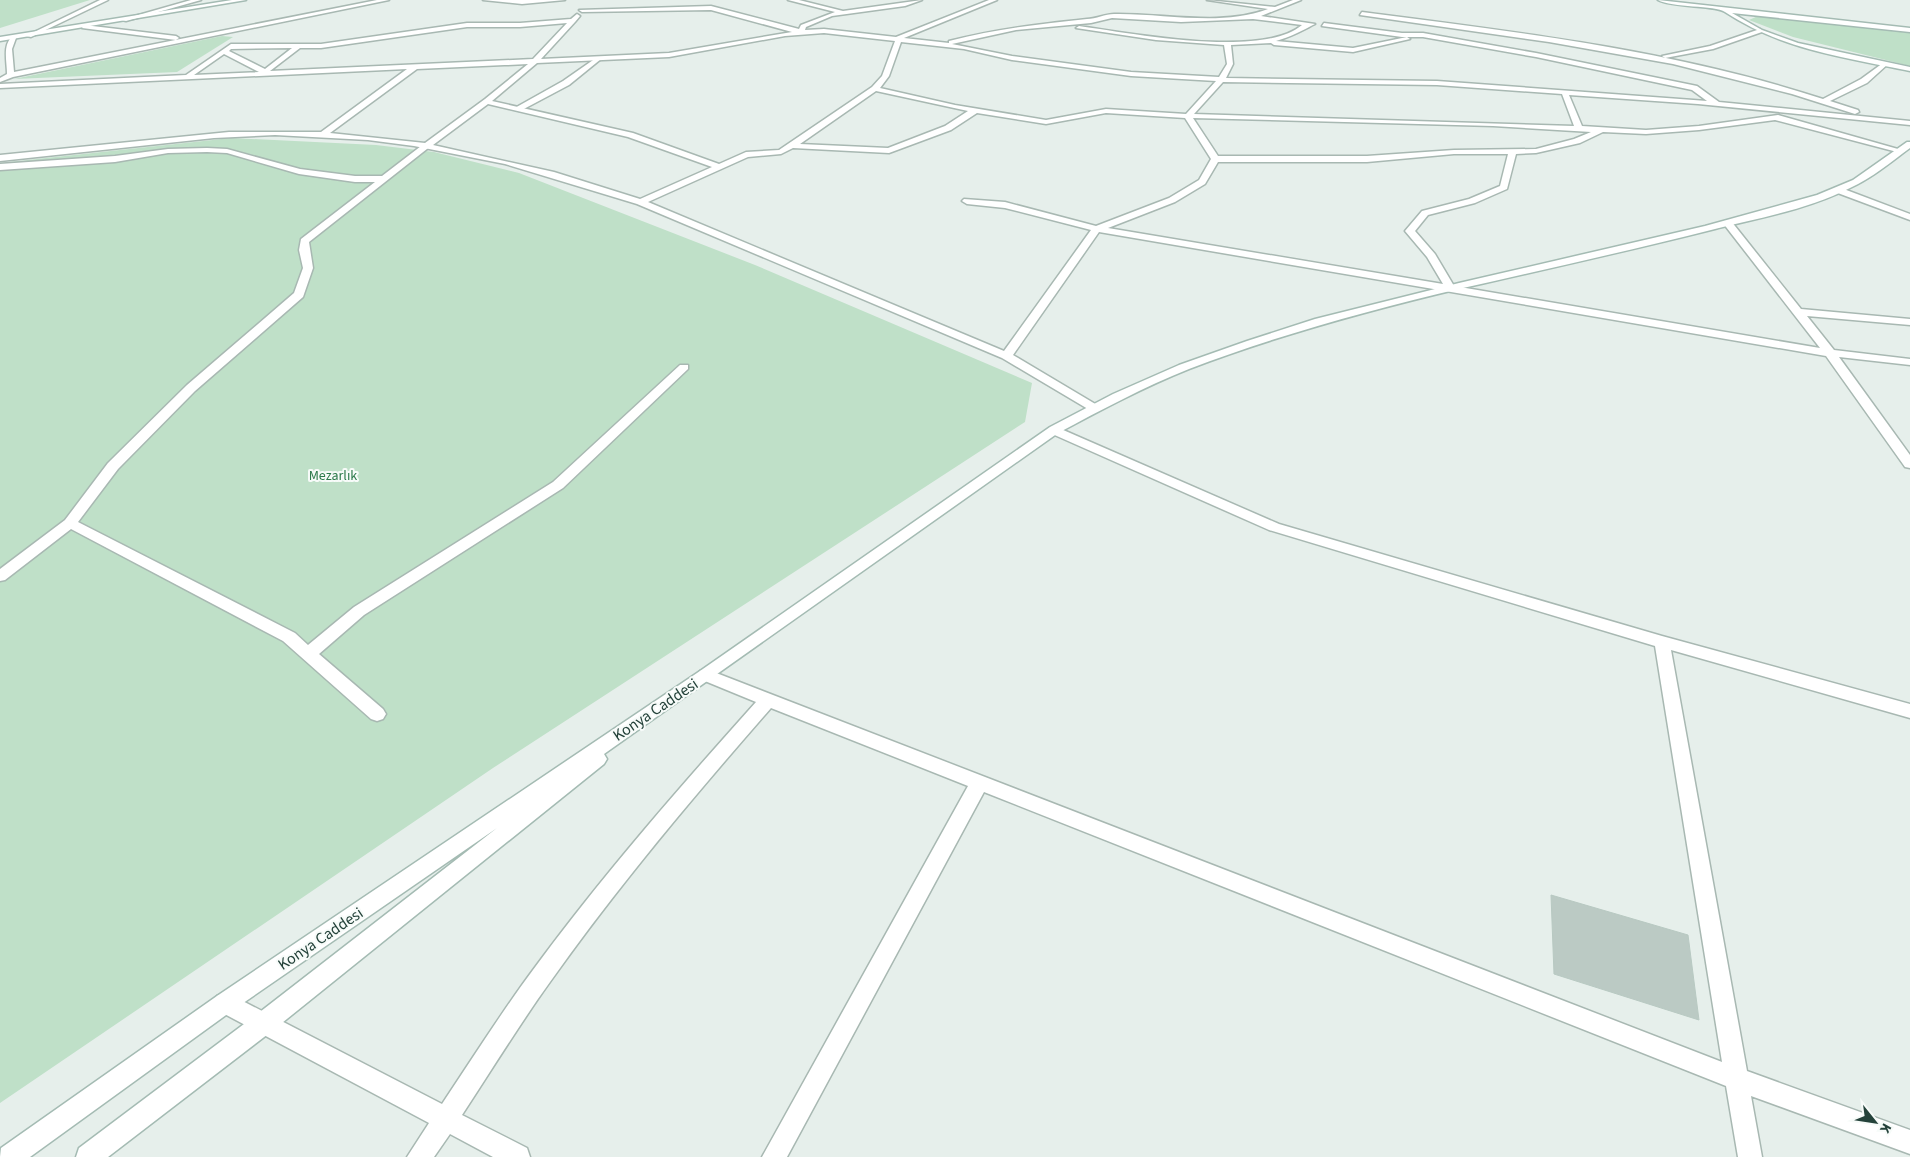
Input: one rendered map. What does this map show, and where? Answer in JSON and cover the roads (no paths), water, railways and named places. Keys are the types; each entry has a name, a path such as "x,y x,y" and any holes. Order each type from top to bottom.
{"street":[{"path":"29,36 105,0"},
{"path":"124,20 198,0"},
{"path":"222,4 234,0"},
{"path":"0,39 29,36 243,0"},
{"path":"0,81 11,76 386,0"},
{"path":"486,0 522,2 562,0"},
{"path":"0,576 70,523 113,466 191,388 299,295 306,281 308,263 302,253 304,241 487,102 536,62 589,0"},
{"path":"791,0 803,0 843,12"},
{"path":"801,32 803,26 813,20 843,12 907,4 919,0"},
{"path":"640,202 746,156 781,152 792,146 876,89 885,76 899,38 994,0"},
{"path":"1210,0 1274,8"},
{"path":"1253,17 1298,0"},
{"path":"1661,0 1723,10 1910,30"},
{"path":"1354,18 1362,14 1369,5"},
{"path":"582,10 710,8 758,18 801,32"},
{"path":"1723,10 1760,31 1796,45 1910,69"},
{"path":"1362,14 1518,34 1657,58 1744,78 1825,101 1873,118"},
{"path":"943,44 1016,28 1055,25 1112,16 1181,20 1253,17 1324,24 1402,35 1423,35 1536,55 1694,88 1718,104"},
{"path":"227,49 321,46 467,25 520,25 573,21"},
{"path":"1324,24 1347,21"},
{"path":"1055,25 1172,40 1228,43 1261,41 1290,36 1307,23"},
{"path":"189,75 261,25"},
{"path":"84,27 190,40"},
{"path":"0,86 189,75 536,62 694,53 801,32 824,31 943,44 1012,58 1121,72 1221,80 1437,83 1718,104 1802,114 1873,118 1910,123"},
{"path":"1657,58 1711,48 1760,31"},
{"path":"1261,41 1353,50 1423,35"},
{"path":"11,76 8,49 13,38"},
{"path":"1188,116 1221,80 1230,64 1228,43"},
{"path":"265,72 298,47"},
{"path":"227,49 265,72"},
{"path":"517,109 566,83 598,59"},
{"path":"1825,101 1864,81 1885,64"},
{"path":"323,134 415,67"},
{"path":"876,89 976,110 1046,122 1106,111 1188,116 1493,124 1655,131 1802,114"},
{"path":"1565,93 1579,128"},
{"path":"487,102 630,135 720,167"},
{"path":"792,146 889,151 948,128 976,110"},
{"path":"1188,116 1215,159"},
{"path":"1776,117 1908,146"},
{"path":"1215,159 1367,159 1454,152 1536,151 1577,141 1602,130"},
{"path":"0,158 204,137 272,133 323,134 428,145 547,173 640,202 1006,356 1093,408"},
{"path":"706,675 1054,430 1093,408 1201,359 1304,327 1450,288 1728,223 1838,190 1863,177 1908,146"},
{"path":"0,167 116,159 168,151 207,150 227,151 299,170 355,179 384,179"},
{"path":"1450,288 1431,256 1410,231 1425,213 1472,201 1504,187 1513,151"},
{"path":"1006,356 1097,229 1172,200 1202,182 1215,159"},
{"path":"1838,190 1910,217"},
{"path":"967,201 1005,205 1097,229 1830,353 1910,362"},
{"path":"1728,223 1830,353 1910,464"},
{"path":"1798,312 1910,322"},
{"path":"308,654 359,611 558,485 684,367"},
{"path":"1054,430 1274,527 1662,642 1910,711"},
{"path":"70,523 289,637 377,714"},
{"path":"1662,642 1750,1157"},
{"path":"706,675 1737,1079 1910,1142"},
{"name":"Konya Caddesi","path":"10,1157 225,1003 706,675"},
{"name":"Konya Caddesi","path":"88,1157 264,1023 706,675"},
{"path":"419,1157 447,1120 541,975 672,808 768,700"},
{"path":"774,1157 979,783"},
{"path":"225,1003 518,1157"}],"park label":[{"name":"Mezarlık","path":"333,475"}]}
